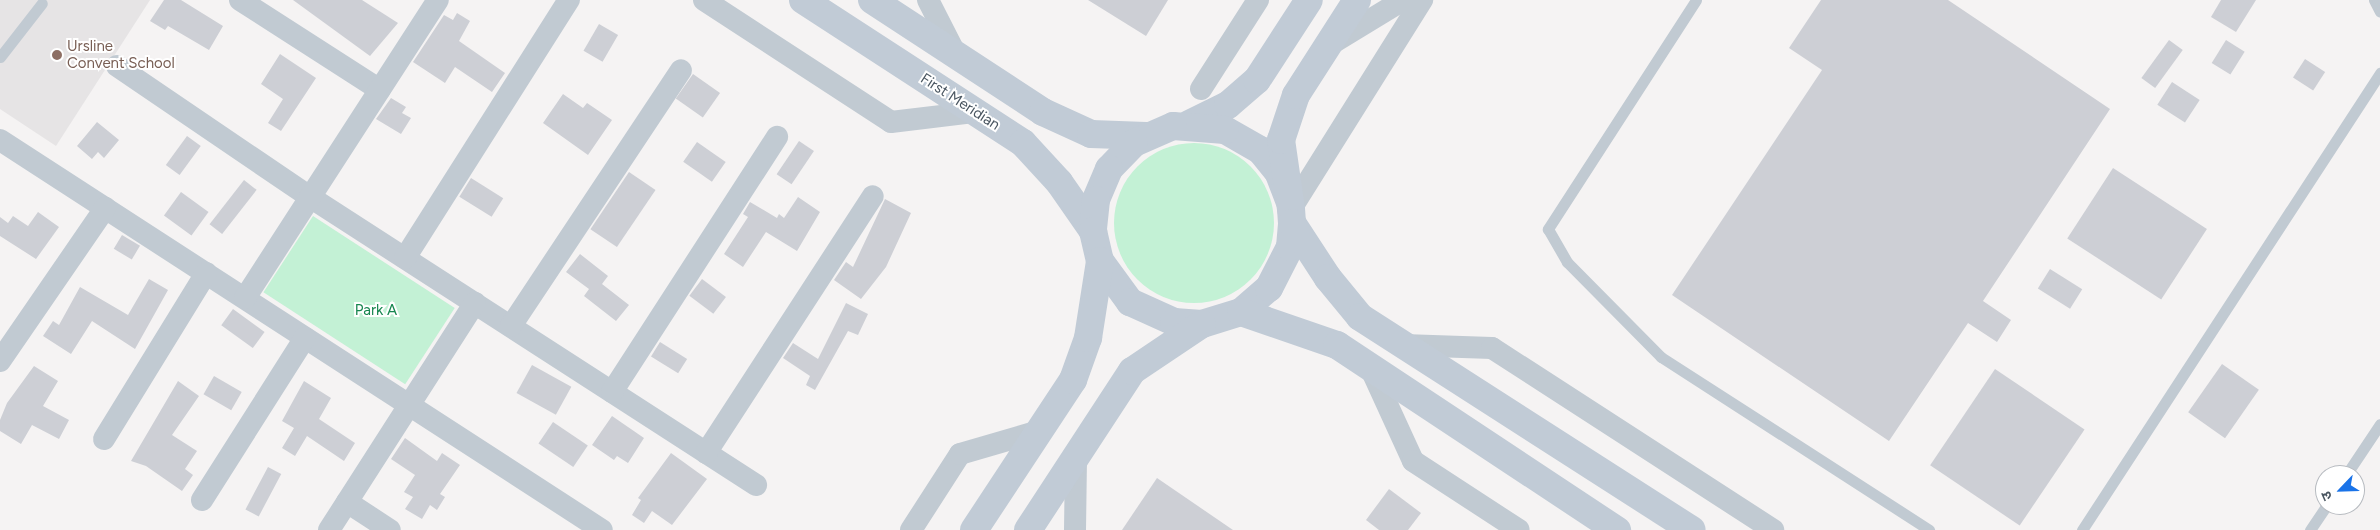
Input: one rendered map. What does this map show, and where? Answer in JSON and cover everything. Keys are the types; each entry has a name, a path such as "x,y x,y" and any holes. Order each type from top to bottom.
{"street":[{"path":"240,0 380,90"},
{"path":"245,298 438,0"},
{"path":"405,258 569,0"},
{"path":"704,0 891,122 975,112"},
{"name":"First Meridian","path":"803,0 1022,143 1059,182 1093,231"},
{"path":"872,0 1043,112 1092,134 1146,136 1189,124 1228,105 1257,80 1309,0"},
{"path":"928,0 956,55"},
{"path":"1201,89 1258,0"},
{"path":"1028,530 1132,371 1202,324 1241,312 1269,288 1290,247 1291,211 1281,140 1296,95 1357,0"},
{"path":"1326,46 1403,0"},
{"path":"1291,211 1422,0"},
{"path":"117,66 310,197 756,485"},
{"path":"511,326 681,70"},
{"path":"1189,124 1225,130 1260,150 1278,172 1291,211 1328,278 1360,317 1692,530"},
{"path":"612,392 777,136"},
{"path":"974,530 1073,380 1088,338 1100,261 1093,231 1096,200 1109,169 1146,136"},
{"path":"0,140 602,530"},
{"path":"706,453 873,196"},
{"path":"0,361 7,335 105,208"},
{"path":"1100,261 1130,302 1174,322 1202,324"},
{"path":"104,439 206,274"},
{"path":"329,530 408,404 475,303"},
{"path":"1241,312 1337,345 1617,530"},
{"path":"202,500 305,338"},
{"path":"1403,345 1492,348 1773,530"},
{"path":"1370,367 1413,461 1519,530"},
{"path":"911,530 960,454 1039,431"},
{"path":"1075,530 1076,455"},
{"path":"347,502 390,530"}],"lane":[{"path":"1696,0 1548,229 1566,262 1661,357 1929,530"},
{"path":"2374,0 2380,12"},
{"path":"0,57 42,3"},
{"path":"2082,530 2380,73"},
{"path":"2353,465 2380,424"},
{"path":"2310,530 2320,515"}],"shaded area":[{"name":"Ursline Convent School","path":"0,0 150,0 56,146 0,109"}],"green space":[{"path":"1194,143 1225,149 1245,161 1256,172 1268,192 1274,223 1268,254 1256,274 1245,285 1225,297 1194,303 1163,297 1143,285 1132,274 1120,254 1114,223 1120,192 1132,172 1143,161 1163,149"},
{"name":"Park A","path":"313,216 455,308 405,384 263,292"}],"building":[{"path":"164,0 181,0 223,26 209,50 168,26 165,30 150,21"},
{"path":"293,0 362,0 398,23 370,56"},
{"path":"1088,0 1168,0 1146,36"},
{"path":"1821,0 1948,0 2110,109 1983,301 2011,320 1997,342 1968,323 1889,441 1672,295 1822,70 1789,48"},
{"path":"2221,0 2256,0 2236,32 2211,17"},
{"path":"457,13 470,21 459,41 505,73 492,92 455,67 445,83 413,62 444,15 453,20"},
{"path":"599,24 618,35 603,62 584,51"},
{"path":"2169,40 2183,50 2155,88 2141,78"},
{"path":"2226,40 2245,52 2230,75 2212,63"},
{"path":"280,54 316,78 281,131 268,123 283,99 261,84"},
{"path":"2305,59 2325,72 2313,91 2293,77"},
{"path":"693,74 720,93 703,118 676,99"},
{"path":"2172,82 2200,100 2185,123 2157,105"},
{"path":"563,94 583,108 587,103 612,120 588,155 543,123"},
{"path":"391,98 406,107 402,113 411,118 401,134 376,119"},
{"path":"97,122 119,140 104,158 98,152 92,159 77,146"},
{"path":"187,136 201,146 180,175 166,165"},
{"path":"799,141 814,151 792,184 777,174"},
{"path":"697,142 726,162 712,182 683,162"},
{"path":"2113,168 2207,229 2161,299 2067,238"},
{"path":"629,172 656,190 617,247 590,229"},
{"path":"471,178 503,198 492,217 459,197"},
{"path":"244,180 257,190 222,234 210,224"},
{"path":"181,192 209,212 191,235 164,215"},
{"path":"798,197 820,212 797,251 766,232 743,267 724,254 748,217 743,214 750,202 777,218 779,214 784,218"},
{"path":"885,199 911,213 886,267 861,299 834,280 846,262 853,267"},
{"path":"38,212 59,227 36,259 0,236 0,217 8,223 13,216 28,226"},
{"path":"122,235 140,246 132,260 114,249"},
{"path":"580,254 608,276 602,284 629,305 616,321 584,296 589,289 566,272"},
{"path":"2050,269 2082,289 2070,309 2038,289"},
{"path":"149,279 168,290 135,349 92,321 71,354 43,336 53,321 59,325 80,287 128,315"},
{"path":"702,279 726,297 713,314 689,296"},
{"path":"846,303 868,314 858,335 848,331 815,390 806,385 810,376 783,358 793,343 818,359"},
{"path":"233,309 265,332 253,348 221,325"},
{"path":"660,342 687,359 678,373 651,356"},
{"path":"2222,364 2259,390 2225,438 2188,412"},
{"path":"532,365 571,387 556,415 516,393"},
{"path":"34,366 58,381 43,406 69,420 59,439 32,425 21,444 0,431 0,420 7,403"},
{"path":"1995,369 2085,429 2020,526 1930,465"},
{"path":"214,376 242,392 231,410 204,394"},
{"path":"178,381 199,396 172,435 197,451 185,469 193,475 182,491 146,466 131,461"},
{"path":"304,381 331,398 319,419 355,443 344,461 307,436 295,456 282,448 294,428 282,421"},
{"path":"612,416 644,438 628,463 617,456 614,460 592,445"},
{"path":"553,422 588,445 573,467 538,444"},
{"path":"405,438 437,461 442,453 460,465 440,494 445,497 437,510 430,505 422,519 405,509 413,497 404,492 415,475 391,459"},
{"path":"671,453 707,479 672,525 652,511 644,523 632,515 641,500 638,498"},
{"path":"268,467 281,474 259,516 245,509"},
{"path":"1157,478 1233,530 1122,530"},
{"path":"1389,489 1421,513 1408,530 1379,530 1366,520"}],"place":[{"name":"Ursline Convent School","path":"57,55"}]}
